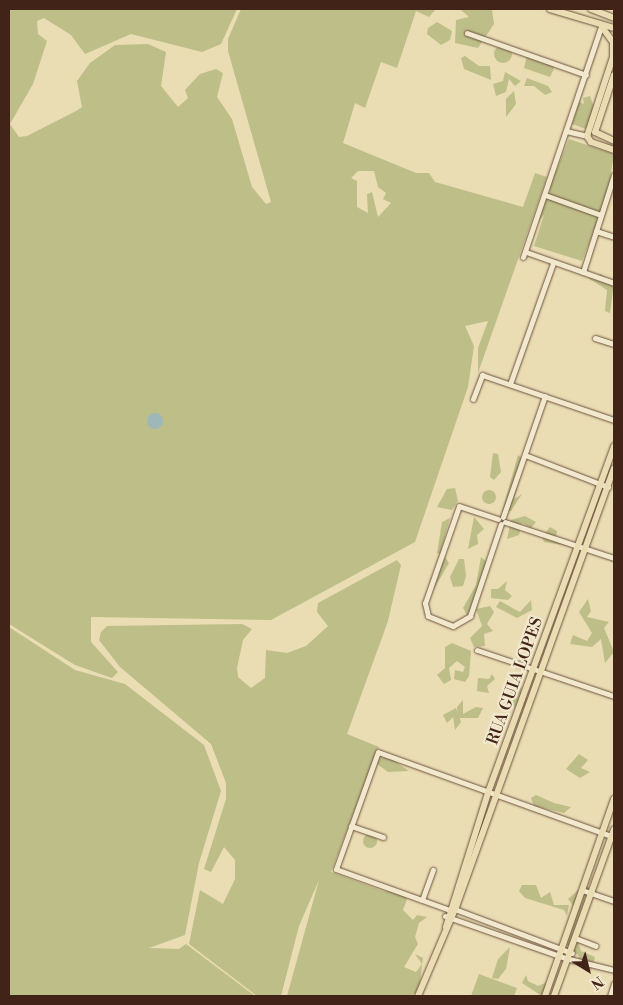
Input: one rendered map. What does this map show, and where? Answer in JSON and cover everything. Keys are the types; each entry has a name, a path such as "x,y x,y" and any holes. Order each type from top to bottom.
{"main road":[{"path":"550,9 614,28"},
{"path":"591,9 614,18"},
{"path":"602,26 613,42 614,56 589,139 614,150"},
{"path":"614,74 597,136 614,142"},
{"name":"RUA GUIA LOPES","path":"418,996 446,927 449,912 469,858 542,671 582,547 600,483 614,446"},
{"name":"RUA GUIA LOPES","path":"469,858 489,790 534,668 614,469"},
{"path":"545,996 614,799"},
{"path":"554,996 614,834"}],"street":[{"path":"602,26 524,255 614,283"},
{"path":"467,33 586,75"},
{"path":"566,131 589,139"},
{"path":"583,272 614,175"},
{"path":"544,195 601,215"},
{"path":"608,195 614,197"},
{"path":"596,231 614,237"},
{"path":"510,384 553,263"},
{"path":"595,338 614,344"},
{"path":"473,399 482,375 614,420"},
{"path":"546,396 502,521 470,616 453,626 439,623 428,616 425,604 459,506 502,521 614,558"},
{"path":"525,455 608,487"},
{"path":"477,650 614,696"},
{"path":"614,834 602,833 496,792 381,752 376,755 337,864 339,872 422,900 513,939 567,959 576,958 614,970"},
{"path":"351,826 384,837"},
{"path":"422,900 432,870"},
{"path":"582,890 614,901"},
{"path":"449,912 515,931 562,948 570,951 576,958"},
{"path":"513,939 515,931"},
{"path":"575,938 596,946"},
{"path":"610,996 614,984"}],"green space":[{"path":"9,9 237,9 221,44 202,52 131,34 85,54 71,35 44,18 37,21 38,34 47,41 33,84 10,124 19,137 27,136 76,111 82,107 77,81 90,63 115,45 148,44 166,52 161,86 178,107 188,98 185,90 200,74 216,69 223,73 217,97 232,119 252,187 266,204 271,202 228,51 228,39 241,9 436,9 429,17 416,11 397,68 381,62 365,108 355,103 343,143 416,173 429,173 435,182 523,207 535,173 547,177 478,373 478,348 488,321 465,326 474,346 468,387 415,542 271,620 91,617 91,642 118,672 112,678 75,665 9,624","holes":["358,171 374,171 378,187 386,193 383,199 391,203 378,217 372,192 367,194 368,213 357,207 357,181 351,178"]},
{"path":"460,9 492,10 494,24 478,48 455,43 456,20 469,17"},
{"path":"437,22 452,31 450,40 441,45 427,34 428,28"},
{"path":"503,45 511,50 512,54 507,62 503,63 495,58 494,54 499,46"},
{"path":"527,55 555,66 550,77 524,68"},
{"path":"465,56 479,66 490,66 491,80 464,69 461,58"},
{"path":"505,72 521,81 515,86 509,79 506,92 496,96 493,84 503,81"},
{"path":"527,78 548,86 552,92 545,95 534,86 524,86"},
{"path":"514,91 516,104 506,117 506,99"},
{"path":"590,96 594,107 586,129 572,124 579,102 584,104 583,98"},
{"path":"569,139 614,154 607,198 582,261 534,246 544,215 535,225 544,196 550,198 550,186"},
{"path":"600,274 614,282 610,313 605,311 607,290 588,278"},
{"path":"493,453 498,454 501,472 494,480 490,477"},
{"path":"518,455 525,461 514,499 522,494 511,511 502,512"},
{"path":"455,488 458,501 452,510 437,507 447,489"},
{"path":"486,490 492,490 496,497 492,504 486,504 482,500 482,494"},
{"path":"525,516 536,522 531,528 522,523 519,535 507,539 511,520"},
{"path":"474,517 484,529 477,535 478,544 468,549"},
{"path":"450,518 440,554 437,553 442,522"},
{"path":"550,527 557,531 556,539 568,540 569,546 544,542 542,537"},
{"path":"445,557 449,563 432,592 429,590"},
{"path":"481,557 488,563 488,570 481,594 467,615 463,608 476,585"},
{"path":"459,559 464,559 466,576 463,586 453,587 450,577"},
{"path":"397,560 401,565 388,621 347,734 379,747 375,757 390,758 409,771 388,772 373,761 331,872 383,891 402,893 407,899 403,910 413,920 417,915 427,917 419,923 415,937 418,944 404,967 416,972 422,964 415,954 423,958 419,989 411,996 287,996 319,880 299,926 281,996 257,996 189,944 200,890 223,904 235,879 235,860 224,847 211,872 204,869 226,799 226,783 211,744 120,667 99,640 101,632 107,626 242,624 252,629 243,640 237,668 238,677 251,688 265,678 266,650 287,653 306,646 328,626 317,612 318,603"},
{"path":"507,581 505,590 512,596 508,600 491,598 491,589 498,589"},
{"path":"588,599 591,611 587,617 609,622 604,628 614,652 605,663 601,639 592,647 570,644 573,635 587,641 592,633 579,612"},
{"path":"531,600 532,610 517,618 496,607 500,601 520,612"},
{"path":"490,606 494,612 487,624 493,631 484,634 485,646 474,647 470,638 482,626 476,609"},
{"path":"9,627 75,670 125,684 204,745 221,791 199,863 185,935 149,948 179,949 186,944 255,996 9,996"},
{"path":"452,643 471,651 469,676 465,682 454,679 455,670 463,672 465,667 457,661 449,668 451,680 444,684 437,675 445,668 445,647"},
{"path":"492,674 495,679 487,686 489,693 477,691 478,678 489,679"},
{"path":"519,684 527,700 522,710 516,711 509,694"},
{"path":"463,700 463,714 476,707 483,708 478,718 458,718 457,707"},
{"path":"456,708 461,722 455,730 453,717 447,723 443,715"},
{"path":"579,754 588,760 581,768 590,772 580,778 566,769"},
{"path":"536,795 554,803 571,807 564,813 534,806 531,798"},
{"path":"367,834 373,834 377,841 373,848 367,848 363,844 363,838"},
{"path":"586,883 589,889 575,931 581,951 595,957 591,971 577,965 579,956 566,944 574,907 568,899"},
{"path":"522,885 536,885 541,898 550,892 554,905 569,905 567,916 564,910 525,898 519,891"},
{"path":"510,947 506,969 498,979 492,978 498,959"},
{"path":"479,974 517,988 514,996 471,996"},
{"path":"526,975 528,981 538,986 548,982 542,996 522,983"}],"water":[{"path":"155,413 163,421 155,429 147,421"}]}
